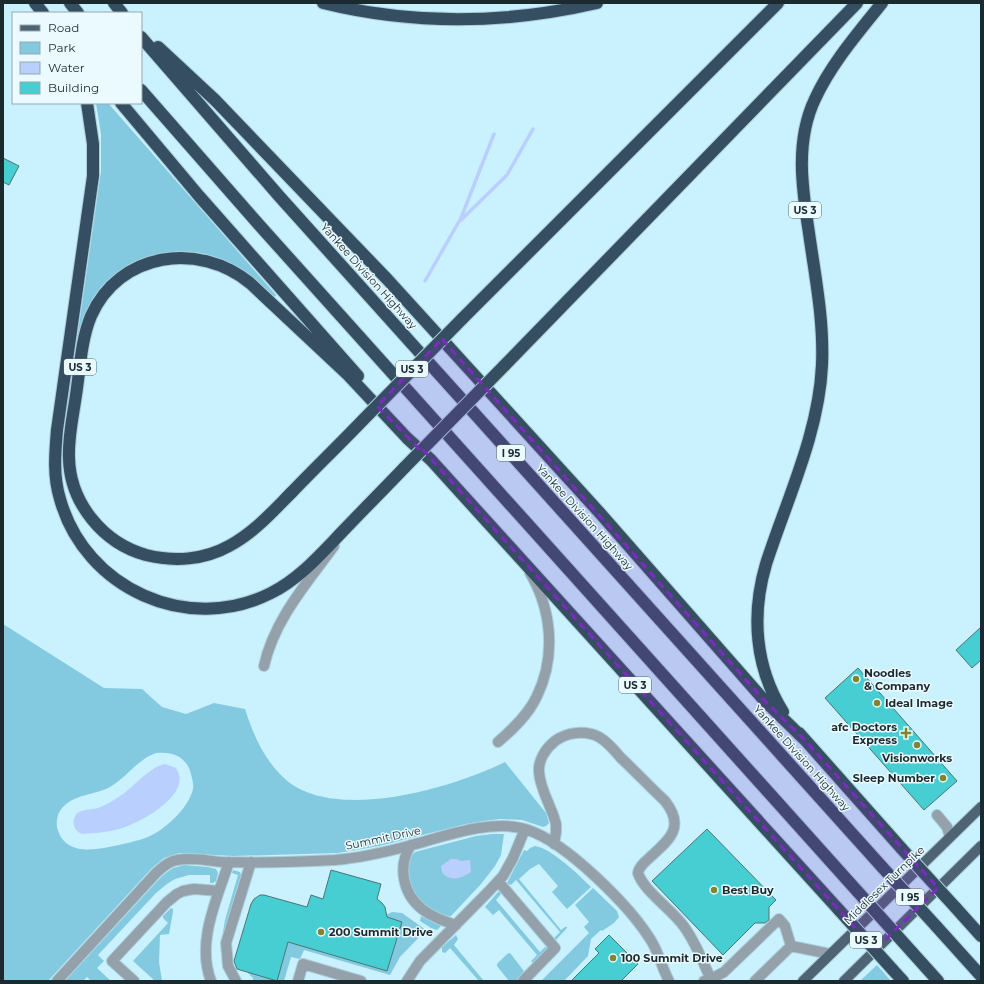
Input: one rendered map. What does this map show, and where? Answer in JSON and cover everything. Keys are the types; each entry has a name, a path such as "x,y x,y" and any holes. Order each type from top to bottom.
{"highway":[{"path":"35,3 42,12"},
{"path":"70,3 77,12"},
{"path":"322,3 389,16 463,20 536,15 597,3"},
{"name":"US 3","path":"778,3 462,319 363,420 251,532 228,547 202,556 176,559 139,553 121,544 105,533 92,520 81,504 71,478 69,440 84,342 91,316 98,303 108,291 124,276 146,265 160,260 176,257 208,261 225,267 242,277 348,375 407,438 430,460 903,981"},
{"path":"87,104 93,144 93,176 57,430 54,462 60,500 67,519 82,546 109,575 144,596 163,603 203,609 223,608 243,604 263,597 289,582 311,564 857,3"},
{"name":"US 3","path":"882,3 823,82 811,108 803,144 803,194 820,305 823,344 819,398 813,427 762,576 758,598 757,625 761,658 769,686 784,714 804,739 981,936"},
{"path":"142,32 215,100 387,279 608,522 764,700 804,739"},
{"name":"Yankee Division Highway","path":"142,38 279,196 981,976"},
{"path":"142,91 272,239 938,981"},
{"path":"122,104 204,201 412,435 430,460"}],"main road":[{"name":"Middlesex Turnpike","path":"803,981 981,807"},
{"path":"844,981 981,846"}],"street":[{"path":"264,666 268,649 284,618 353,520"},
{"path":"498,742 520,720 535,700 543,680 549,653 548,627 543,602 531,576 521,560"},
{"path":"554,844 556,824 540,778 539,769 541,760 548,747 563,736 580,734 597,736 610,746 665,801 672,811 675,827 672,835 642,866 638,873 643,882 686,929 709,980 724,972 779,919 785,926 791,946"},
{"path":"937,815 947,827 950,837"},
{"name":"Summit Drive","path":"57,981 163,866 173,861 251,862 344,859 377,854 453,834 481,829 506,827 525,829 533,832 554,844 589,871 627,908 651,941 668,981"},
{"path":"407,981 420,961 498,881 510,864 525,829"},
{"path":"411,845 406,853 402,868 406,885 411,897 418,906 432,916 456,925"},
{"path":"211,981 206,965 206,943 210,920 229,862"},
{"path":"236,981 228,966 226,952 227,940 251,862"},
{"path":"498,881 555,948 523,981"},
{"path":"134,981 112,961 167,902 180,893 191,890 203,889 219,891"},
{"path":"791,946 830,954"},
{"path":"755,981 791,946"},
{"path":"298,981 303,964 361,981"}],"highlighted area":[{"path":"442,339 764,700 804,739 938,888 875,950 422,449 421,451 377,406"}],"green space":[{"path":"96,104 109,104 276,295 275,297 233,264 209,255 191,252 172,252 154,255 137,261 121,270 107,281 95,295 83,320 76,346 101,171 101,134"},
{"path":"3,624 104,688 142,689 162,707 186,714 214,703 245,709 260,746 271,764 285,779 306,792 333,799 362,800 394,797 456,782 505,762 546,813 549,823 543,827 522,820 500,819 484,821 466,824 379,846 338,853 233,856 179,853 164,858 152,868 48,981 3,981","holes":["156,753 173,754 183,759 189,768 193,782 193,789 188,801 174,818 154,834 124,844 101,849 82,849 66,843 61,837 57,827 58,816 63,807 79,797 110,787 144,759"]},
{"path":"504,834 501,855 495,866 481,884 451,916 434,912 420,901 408,878 409,862 415,852 476,836"},
{"path":"535,846 542,848 557,857 591,887 567,909 552,892 558,886 539,864 530,869 519,879 561,930 567,927 556,940 554,938 560,932 516,880 511,885 507,883 524,850 527,851"},
{"path":"184,865 216,869 218,873 216,881 210,883 210,875 189,875 175,879 156,893 98,955 104,961 97,968 111,981 91,981 87,977 83,981 65,981 162,876 173,868"},
{"path":"233,870 240,872 241,875 222,938 225,920 238,875 232,873"},
{"path":"593,888 617,911 619,917 614,923 602,931 601,930 591,939 588,956 564,981 541,981 589,933 584,927 589,922 575,905"},
{"path":"498,892 501,894 496,900 540,952 547,947 547,949 533,963 531,961 537,955 499,910 493,915 485,907"},
{"path":"171,908 173,909 173,912 169,934 160,935 159,962 162,981 155,981 133,961 168,923 163,916"},
{"path":"392,912 402,913 426,930 400,957 390,975 304,950 300,959 291,957 284,981 253,981 253,978 247,972 277,980 288,942 387,971 401,922 386,917 386,915"},
{"path":"421,916 441,926 437,930 431,928 420,921"},
{"path":"456,935 458,939 454,945 484,981 479,981 450,948 445,953 442,952 442,947"},
{"path":"510,953 524,971 516,981 509,981 497,966 497,964 507,954"},
{"path":"877,965 891,981 860,981"}],"water":[{"path":"165,764 176,768 180,777 178,787 173,796 154,812 134,823 115,830 82,834 77,831 74,825 74,819 77,813 98,808 109,803 153,769"},
{"path":"451,859 461,861 470,860 471,872 459,878 448,877 442,872 441,866"}],"building":[{"path":"3,158 19,166 9,185 3,182"},
{"path":"981,627 981,660 972,668 956,650"},
{"path":"858,668 957,781 924,810 825,698"},
{"name":"Best Buy","path":"707,829 776,900 769,907 769,920 765,923 755,923 723,955 652,881"},
{"name":"200 Summit Drive","path":"331,870 381,884 377,899 385,907 387,917 402,922 387,971 288,942 277,981 237,969 234,961 251,904 254,899 260,895 264,895 307,907 311,895 323,899"},
{"name":"100 Summit Drive","path":"609,935 638,964 621,981 571,981 599,953 595,949"}],"waterway":[{"path":"461,220 507,175 533,129"},
{"path":"425,281 461,218 494,134"}],"place":[{"name":"Noodles & Company","path":"856,679"},
{"name":"Ideal Image","path":"877,703"},
{"name":"afc Doctors Express","path":"906,733"},
{"name":"Visionworks","path":"917,745"},
{"name":"Sleep Number","path":"943,778"},
{"name":"Best Buy","path":"714,890"},
{"name":"200 Summit Drive","path":"321,932"},
{"name":"100 Summit Drive","path":"613,958"}]}
